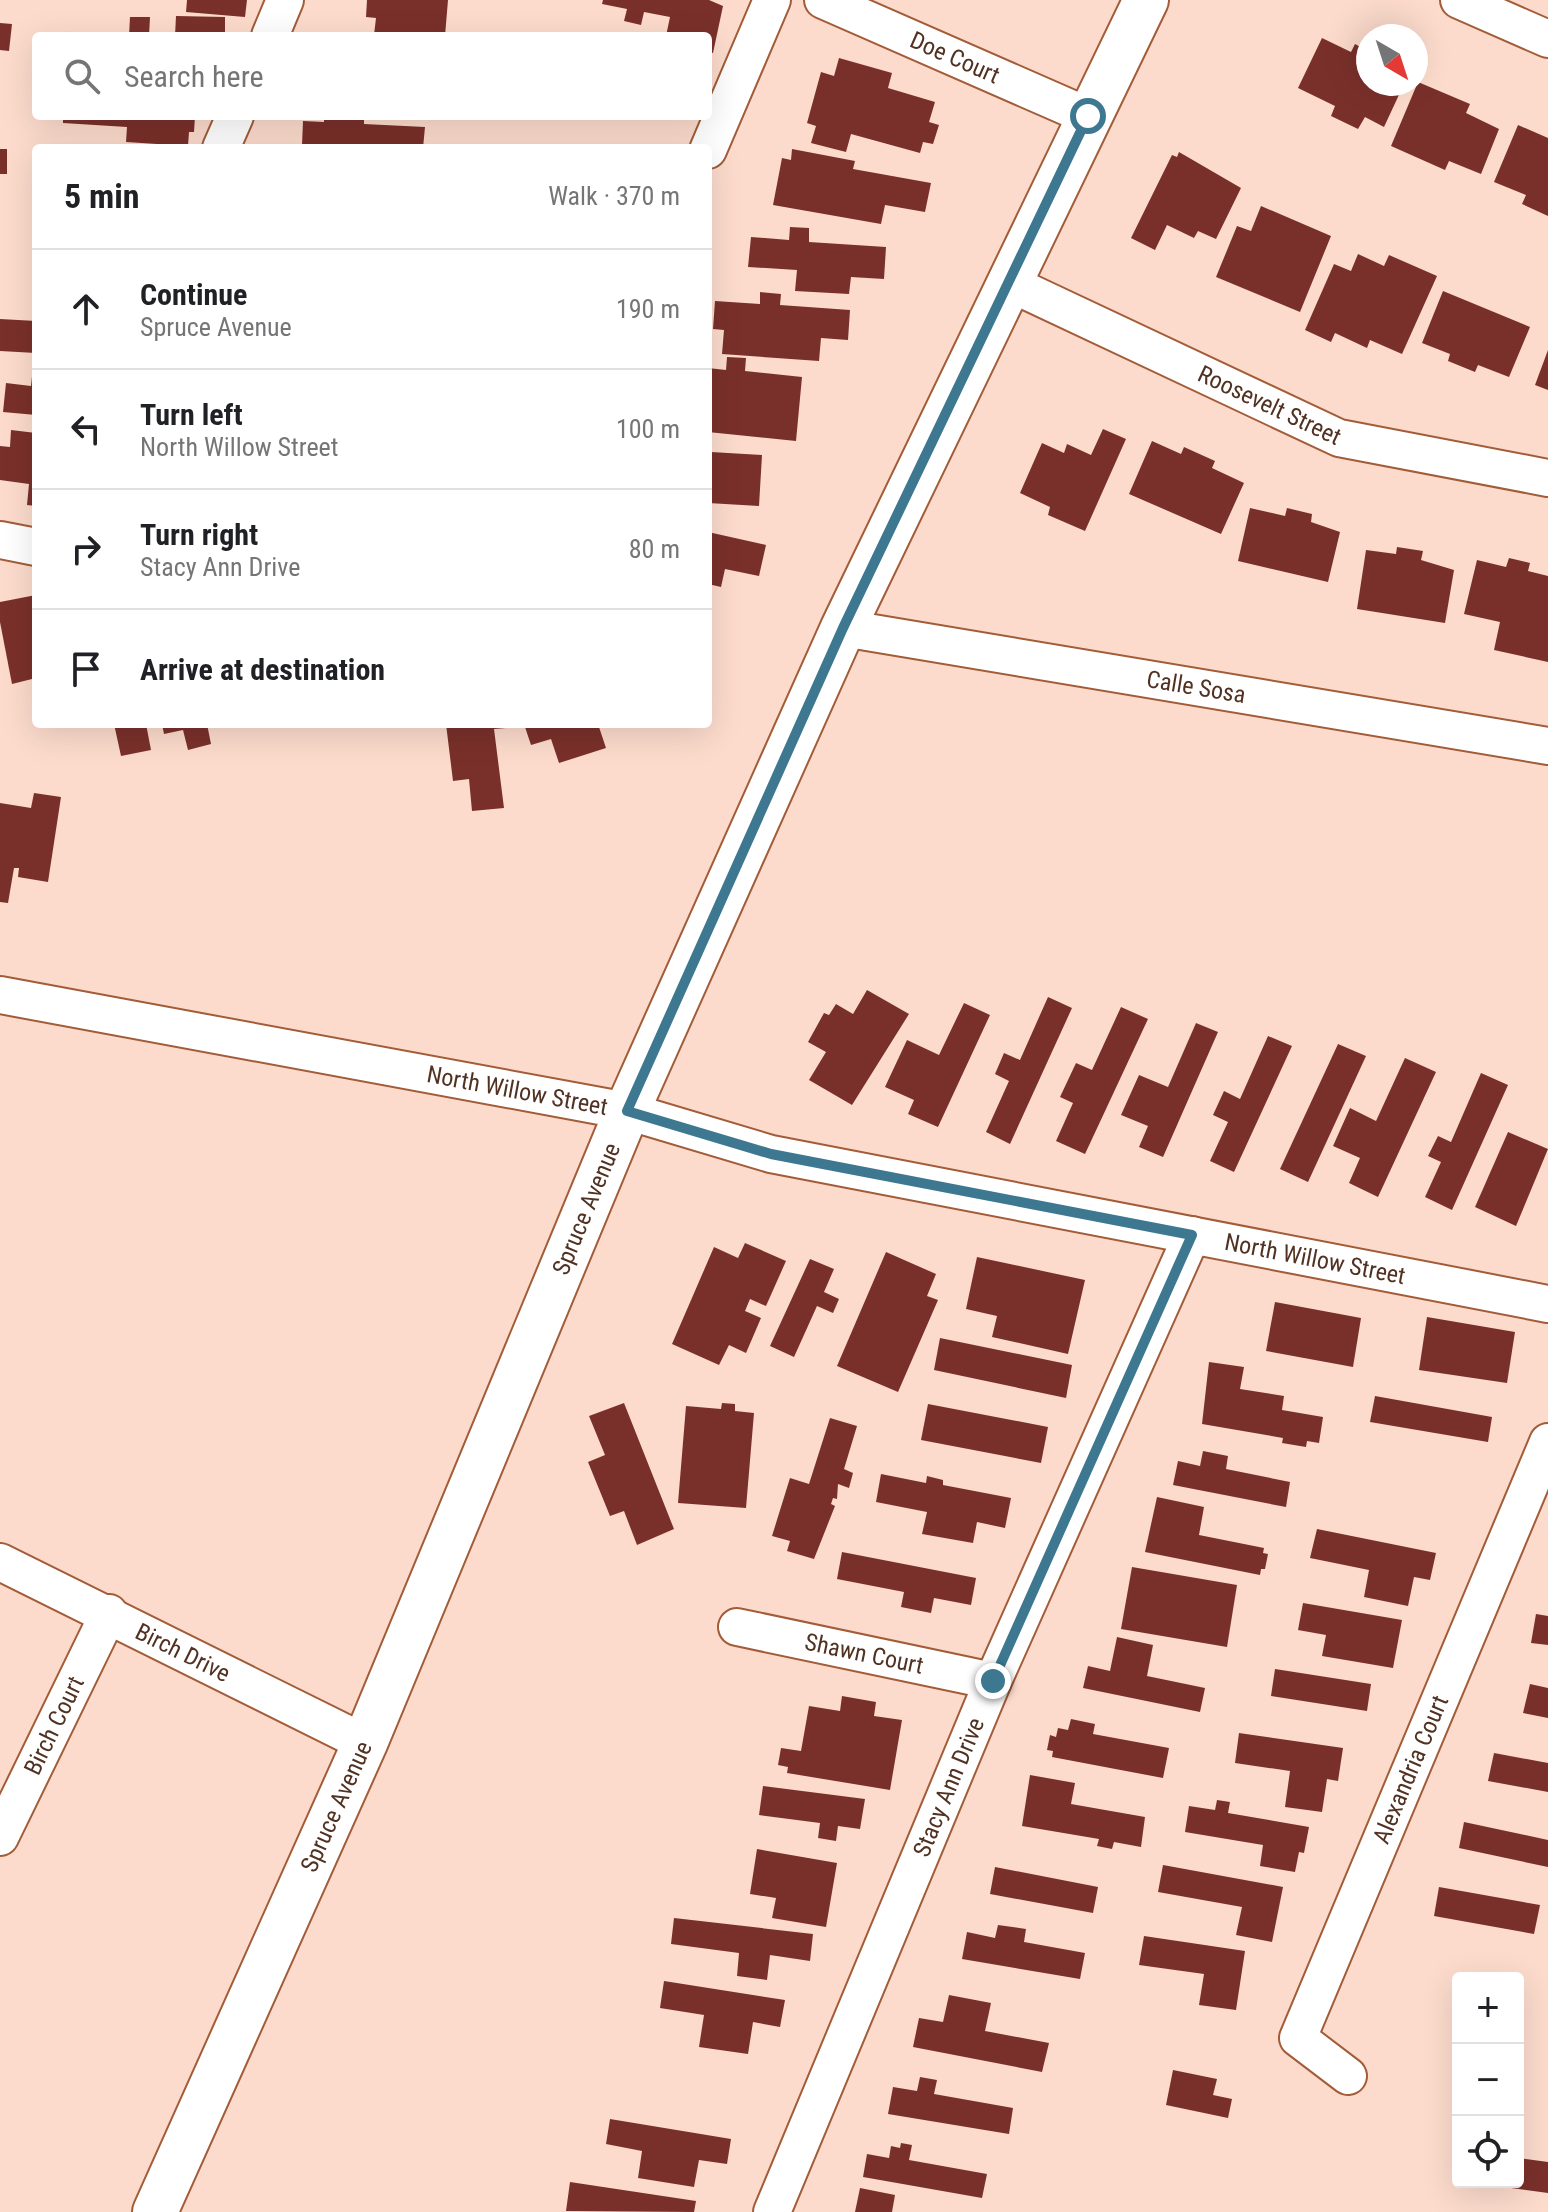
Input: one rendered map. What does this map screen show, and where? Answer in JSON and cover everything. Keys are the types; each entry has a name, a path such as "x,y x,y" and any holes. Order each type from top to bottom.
{"main road":[{"name":"Spruce Avenue","path":"155,2212 365,1743 627,1111 843,628 1007,282 1146,0"}],"street":[{"path":"272,32 285,0"},
{"path":"711,144 772,0"},
{"name":"Doe Court","path":"823,0 1088,116"},
{"path":"1459,0 1548,39"},
{"path":"223,144 233,120"},
{"name":"Roosevelt Street","path":"1007,282 1339,438 1548,478"},
{"path":"0,540 32,546"},
{"name":"Calle Sosa","path":"843,628 1548,746"},
{"name":"North Willow Street","path":"0,995 627,1111 771,1154 1548,1304"},
{"name":"Stacy Ann Drive","path":"772,2212 993,1681 1192,1235"},
{"name":"Alexandria Court","path":"1348,2076 1298,2038 1548,1442"},
{"name":"Birch Drive","path":"0,1562 109,1613 365,1743"},
{"name":"Birch Court","path":"0,1837 109,1613"},
{"name":"Shawn Court","path":"737,1627 993,1681"}],"building":[{"path":"187,0 247,0 245,17 186,12"},
{"path":"367,0 448,0 445,32 374,32 376,18 366,17"},
{"path":"603,0 709,0 723,6 713,53 712,32 667,32 670,17 644,12 641,25 624,21 627,9 602,4"},
{"path":"176,16 225,17 225,32 175,32"},
{"path":"130,17 150,17 149,32 129,32"},
{"path":"0,23 12,24 9,51 0,50"},
{"path":"1322,38 1351,52 1356,45 1356,96 1398,96 1384,127 1365,117 1358,129 1331,116 1335,106 1298,88"},
{"path":"839,58 892,73 888,88 935,102 929,122 939,125 933,144 923,142 920,153 851,134 846,152 811,143 816,126 807,123 821,72 834,76"},
{"path":"1428,86 1470,104 1466,113 1499,129 1481,174 1449,161 1445,170 1391,146 1412,96 1428,96"},
{"path":"63,120 195,120 194,132 189,132 188,144 126,142 127,127 63,123"},
{"path":"364,120 364,124 425,127 423,144 302,144 303,121"},
{"path":"1518,125 1548,138 1548,216 1522,204 1526,195 1494,182"},
{"path":"0,149 7,149 7,174 0,174"},
{"path":"792,149 855,161 853,169 931,183 925,212 885,205 881,224 773,205 782,158 791,160"},
{"path":"1179,152 1241,188 1216,239 1198,231 1194,238 1167,225 1155,250 1131,238 1172,155 1177,157"},
{"path":"1261,206 1331,236 1300,312 1216,277 1237,226 1251,231"},
{"path":"790,227 809,228 809,242 886,247 884,279 851,277 849,294 795,291 797,270 748,267 751,237 789,240"},
{"path":"1358,254 1384,266 1389,255 1437,276 1402,354 1370,340 1367,348 1335,333 1331,342 1305,330 1334,264 1351,271"},
{"path":"1443,291 1530,327 1509,377 1478,365 1475,372 1448,361 1450,354 1422,343"},
{"path":"760,292 781,294 780,305 850,310 848,340 821,338 819,361 722,354 724,330 713,329 715,301 760,304"},
{"path":"0,319 32,321 32,353 0,351"},
{"path":"1548,350 1548,390 1535,385"},
{"path":"727,357 746,358 745,371 802,377 796,441 712,432 712,368 726,370"},
{"path":"32,376 32,415 3,412 6,383 31,386"},
{"path":"1103,429 1126,439 1085,531 1048,515 1050,507 1020,493 1042,443 1064,453 1067,444 1091,455"},
{"path":"11,430 32,433 32,506 27,505 29,484 0,480 0,446 10,447"},
{"path":"1152,441 1181,454 1184,447 1215,461 1212,468 1244,483 1221,534 1129,494"},
{"path":"712,452 762,455 759,506 712,503"},
{"path":"1250,508 1285,516 1287,508 1312,514 1311,522 1340,532 1328,582 1238,561"},
{"path":"712,533 766,545 759,576 725,569 721,587 712,585"},
{"path":"1397,547 1423,551 1421,560 1454,570 1445,623 1357,609 1366,550 1396,554"},
{"path":"1509,558 1530,563 1528,571 1548,576 1548,662 1494,650 1500,622 1464,614 1477,560 1506,567"},
{"path":"32,596 32,679 12,684 0,622 0,602"},
{"path":"115,728 147,728 151,750 121,756"},
{"path":"163,728 208,728 211,744 188,750 183,730 164,734"},
{"path":"446,728 506,728 494,729 504,808 472,811 469,779 453,781"},
{"path":"525,728 599,728 606,748 559,763 551,739 531,745"},
{"path":"34,793 61,797 48,882 18,877 19,868 14,868 8,903 0,902 0,803 31,808"},
{"path":"867,990 909,1014 852,1105 809,1080 826,1052 808,1042 824,1013 829,1015 836,1004 853,1014"},
{"path":"1048,997 1072,1008 1010,1144 986,1132 1009,1081 995,1074 1004,1053 1020,1060"},
{"path":"964,1003 990,1015 938,1127 908,1114 914,1100 885,1087 907,1040 939,1055"},
{"path":"1121,1007 1148,1019 1085,1154 1056,1141 1073,1103 1060,1097 1076,1063 1092,1070"},
{"path":"1196,1023 1218,1032 1163,1157 1139,1147 1148,1126 1121,1115 1139,1075 1168,1087"},
{"path":"1268,1036 1292,1046 1234,1172 1210,1161 1228,1122 1213,1115 1224,1091 1240,1099"},
{"path":"1338,1044 1366,1056 1308,1182 1280,1169"},
{"path":"1405,1058 1436,1072 1378,1197 1349,1183 1360,1158 1333,1146 1350,1108 1376,1121"},
{"path":"1481,1073 1508,1085 1452,1210 1425,1197 1441,1162 1428,1156 1438,1136 1451,1142"},
{"path":"1508,1132 1548,1149 1516,1226 1475,1207"},
{"path":"745,1243 786,1261 766,1306 750,1299 745,1311 761,1318 746,1353 729,1345 719,1365 672,1344 714,1247 738,1258"},
{"path":"886,1252 936,1274 927,1296 938,1300 898,1392 837,1366"},
{"path":"977,1257 1085,1280 1068,1354 992,1337 997,1316 966,1309"},
{"path":"810,1259 834,1269 824,1292 839,1299 833,1313 817,1306 794,1357 770,1346"},
{"path":"1275,1302 1361,1318 1353,1367 1266,1351"},
{"path":"1427,1317 1515,1332 1507,1383 1419,1370"},
{"path":"940,1338 1072,1365 1066,1398 934,1370"},
{"path":"1209,1362 1244,1367 1240,1389 1284,1396 1282,1410 1323,1417 1319,1443 1307,1441 1306,1447 1282,1443 1283,1438 1202,1424"},
{"path":"1375,1396 1492,1417 1488,1442 1370,1422"},
{"path":"624,1403 674,1529 637,1545 624,1511 610,1516 588,1462 605,1455 589,1416"},
{"path":"722,1403 735,1404 735,1411 754,1413 746,1508 678,1503 686,1406 721,1409"},
{"path":"928,1404 1048,1427 1041,1463 921,1440"},
{"path":"830,1418 857,1426 844,1469 853,1473 849,1488 838,1484 837,1499 833,1498 831,1504 835,1506 814,1559 787,1551 790,1541 772,1536 790,1478 809,1484"},
{"path":"1203,1451 1228,1456 1226,1469 1290,1482 1286,1507 1173,1485 1178,1461 1200,1466"},
{"path":"881,1474 926,1483 927,1476 943,1480 943,1485 1011,1498 1005,1528 977,1522 973,1543 922,1534 927,1512 876,1502"},
{"path":"1157,1497 1204,1507 1199,1535 1264,1548 1263,1553 1268,1554 1265,1569 1261,1569 1260,1575 1145,1552"},
{"path":"1317,1529 1436,1553 1430,1580 1414,1577 1408,1606 1364,1597 1369,1570 1310,1558"},
{"path":"842,1552 976,1578 971,1605 934,1598 931,1613 901,1607 904,1592 837,1579"},
{"path":"1132,1567 1237,1585 1227,1647 1121,1629"},
{"path":"1303,1603 1402,1620 1393,1668 1322,1656 1326,1635 1298,1630"},
{"path":"1536,1614 1548,1616 1548,1645 1531,1643"},
{"path":"1117,1637 1153,1645 1147,1676 1205,1688 1200,1712 1083,1688 1088,1666 1110,1671"},
{"path":"1275,1669 1371,1684 1367,1711 1271,1696"},
{"path":"1530,1684 1548,1688 1548,1718 1523,1713"},
{"path":"842,1696 876,1702 874,1716 902,1720 890,1790 787,1773 788,1767 778,1765 781,1748 801,1751 809,1706 840,1711"},
{"path":"1071,1719 1095,1724 1093,1734 1169,1748 1163,1778 1052,1757 1053,1751 1047,1750 1050,1735 1056,1737 1058,1728 1068,1730"},
{"path":"1239,1733 1343,1748 1338,1781 1327,1779 1322,1812 1285,1807 1290,1771 1235,1763"},
{"path":"1494,1753 1548,1763 1548,1792 1488,1781"},
{"path":"1030,1775 1075,1783 1071,1804 1145,1817 1141,1847 1114,1842 1112,1849 1097,1846 1099,1839 1022,1826"},
{"path":"763,1786 865,1799 860,1829 838,1826 836,1841 818,1838 820,1823 759,1815"},
{"path":"1217,1800 1230,1802 1228,1813 1309,1827 1304,1853 1299,1852 1295,1872 1260,1866 1263,1845 1185,1832 1189,1806 1215,1810"},
{"path":"1464,1822 1548,1840 1548,1867 1459,1848"},
{"path":"757,1849 837,1863 826,1927 772,1918 776,1898 750,1894"},
{"path":"1163,1865 1283,1887 1272,1942 1236,1935 1242,1907 1158,1892"},
{"path":"995,1867 1098,1887 1093,1913 990,1894"},
{"path":"1439,1887 1540,1905 1534,1934 1434,1916"},
{"path":"674,1918 813,1934 810,1961 770,1955 767,1980 737,1976 739,1953 671,1944"},
{"path":"998,1925 1026,1929 1024,1942 1085,1953 1080,1979 962,1959 967,1932 995,1938"},
{"path":"1144,1936 1245,1951 1236,2010 1199,2005 1204,1974 1139,1965"},
{"path":"664,1981 785,2000 780,2027 753,2022 748,2054 699,2047 704,2015 660,2008"},
{"path":"949,1995 991,2003 985,2031 1049,2043 1042,2072 913,2047 919,2018 943,2022"},
{"path":"1173,2070 1217,2079 1213,2095 1232,2099 1228,2118 1166,2105"},
{"path":"920,2077 937,2080 934,2094 1013,2108 1009,2134 888,2114 893,2087 917,2091"},
{"path":"610,2119 731,2139 727,2164 699,2160 694,2187 638,2178 642,2151 606,2144"},
{"path":"901,2143 912,2145 909,2160 987,2174 982,2198 863,2177 867,2154 889,2158 891,2146 900,2148"},
{"path":"1524,2159 1548,2162 1548,2193 1511,2188 1524,2188"},
{"path":"570,2182 696,2201 694,2212 566,2211"},
{"path":"860,2188 895,2195 892,2212 855,2212"}],"route":[{"path":"993,1681 1192,1235 771,1154 627,1111 843,628 1088,116"}]}
